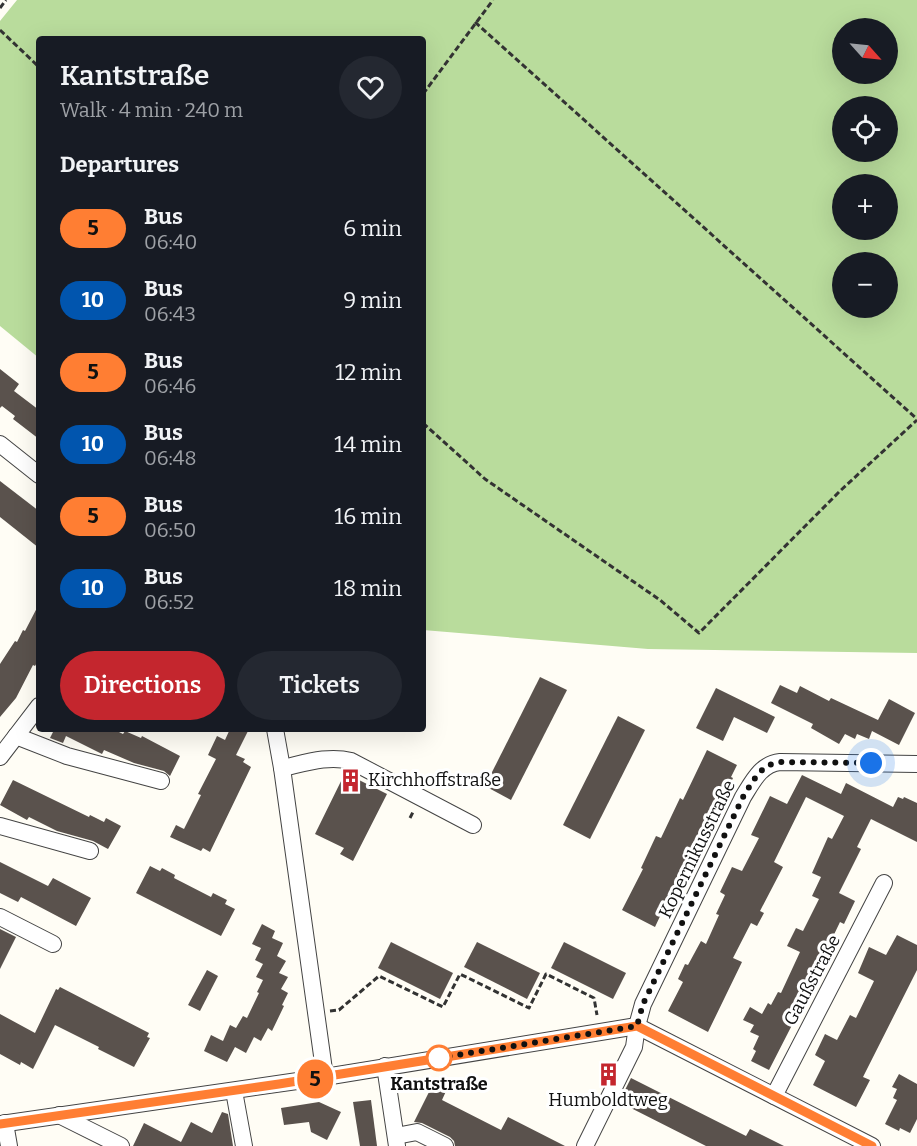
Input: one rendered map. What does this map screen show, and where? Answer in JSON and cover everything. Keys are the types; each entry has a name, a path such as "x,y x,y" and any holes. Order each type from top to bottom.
{"street":[{"path":"0,444 36,473"},
{"path":"0,758 36,710"},
{"path":"275,732 282,768 325,1077"},
{"path":"16,736 67,756 161,781"},
{"path":"282,768 320,759 334,758 351,762 473,825"},
{"name":"Kopernikusstraße","path":"637,1026 643,1004 743,797 763,769 771,763 780,762 917,764"},
{"path":"0,826 90,851"},
{"name":"Gaußstraße","path":"774,1096 884,883"},
{"path":"0,917 53,944"},
{"path":"585,1146 634,1047 637,1026"},
{"path":"9,1146 3,1124 325,1077 637,1026 872,1146"},
{"path":"385,1066 396,1141 417,1132 445,1146"},
{"path":"234,1091 244,1146"},
{"path":"59,1115 122,1146"}],"path":[{"path":"0,8 6,0"},
{"path":"426,90 492,0"},
{"path":"426,426 485,478 660,600 699,633 840,491 917,420 475,22"},
{"path":"0,30 36,64"},
{"path":"316,1013 339,1010 379,976 443,1007 460,974 529,1008 546,974 594,998 600,1031"}],"green space":[{"path":"17,0 917,0 917,653 648,649 426,630 426,36 36,36 36,356 0,326 0,21"}],"building":[{"path":"0,369 19,384 14,391 36,408 36,437 13,419 15,416 2,406 0,408"},
{"path":"0,481 36,509 36,546 0,517"},
{"path":"36,610 36,664 33,665 16,698 0,717 0,664 23,630 25,631"},
{"path":"540,677 567,690 511,800 485,786"},
{"path":"780,685 797,693 800,686 829,701 831,698 878,720 889,699 915,713 899,745 872,731 869,739 857,734 855,739 845,734 839,744 811,728 813,724 771,703"},
{"path":"716,688 775,717 767,733 734,717 723,741 696,728"},
{"path":"618,716 645,730 590,839 563,825"},
{"path":"53,732 119,732 123,734 127,732 141,738 142,736 180,756 170,776 164,771 134,763 104,750 102,754 66,736 63,743 50,738"},
{"path":"229,732 248,732 236,755 245,759 243,762 251,767 210,852 203,848 201,851 170,837 176,825 184,829 201,795 198,794 216,759 208,755 217,736 225,740"},
{"path":"707,750 737,765 715,815 710,813 697,837 655,927 622,910 643,869 641,868 656,836 661,838 680,798 683,800"},
{"path":"345,773 387,794 353,861 340,854 344,848 315,834"},
{"path":"802,775 841,794 846,783 893,807 898,797 903,799 904,797 917,803 917,842 871,819 857,847 861,849 839,893 855,901 844,924 840,922 829,945 832,947 769,1070 751,1061 759,1036 750,1032 754,1025 743,1020 750,1007 762,1014 768,1003 771,1005 778,992 781,993 800,952 787,946 796,928 803,931 819,899 812,896 821,877 812,873 828,837 832,839 844,816 806,797 774,862 783,867 760,911 764,913 757,926 751,923 733,958 742,962 708,1032 668,1011 683,982 678,979 685,964 688,965 701,941 706,944 719,915 716,914 725,895 720,892 732,867 742,871 759,838 751,835 770,796 787,804"},
{"path":"13,780 89,817 90,815 104,822 106,818 121,826 108,849 93,841 57,831 29,817 27,820 0,805"},
{"path":"0,862 48,886 53,878 91,898 76,926 21,897 18,902 0,893"},
{"path":"150,866 160,871 162,868 175,875 174,878 211,897 213,893 227,900 225,904 235,909 221,936 136,893"},
{"path":"262,924 275,931 272,938 283,943 277,956 286,961 279,973 288,977 281,989 288,993 272,1031 268,1028 261,1041 254,1037 246,1053 235,1047 227,1062 204,1051 211,1035 223,1041 230,1025 236,1028 243,1016 247,1018 259,993 257,992 263,980 256,977 263,964 255,960 261,948 252,944"},
{"path":"0,929 16,937 0,969"},
{"path":"897,935 917,945 917,970 863,1077 870,1080 856,1107 813,1085 825,1061 815,1055 825,1034 837,1040 850,1015 856,1018 874,981 858,973 869,947 886,955"},
{"path":"391,942 453,973 440,999 378,968"},
{"path":"477,942 540,973 527,999 464,967"},
{"path":"564,942 626,973 613,999 551,968"},
{"path":"207,970 218,976 200,1011 188,1005"},
{"path":"60,987 149,1033 147,1037 150,1038 134,1067 55,1025 33,1069 0,1054 0,1014 35,1033 56,989"},
{"path":"899,1074 917,1084 917,1119 910,1133 900,1128 899,1131 885,1124 897,1100 893,1098 897,1089 892,1087"},
{"path":"631,1078 746,1136 750,1129 784,1146 706,1146 619,1102"},
{"path":"434,1082 447,1089 442,1100 501,1130 508,1117 565,1146 455,1146 450,1137 422,1123 414,1122"},
{"path":"371,1100 377,1146 360,1146 353,1102"},
{"path":"319,1102 341,1112 327,1140 311,1132 309,1122 284,1125 281,1108"},
{"path":"222,1112 228,1114 233,1146 133,1146 144,1123 181,1142 191,1122 212,1133"}],"bus line":[{"name":"5","path":"0,1124 325,1077 637,1026 872,1146"}],"place":[{"name":"Kirchhoffstraße","path":"350,780"},
{"name":"Kantstraße","path":"439,1058"},
{"name":"Humboldtweg","path":"608,1074"}],"route":[{"path":"439,1058 637,1026 643,1004 743,797 754,779 771,763 871,763"}]}
